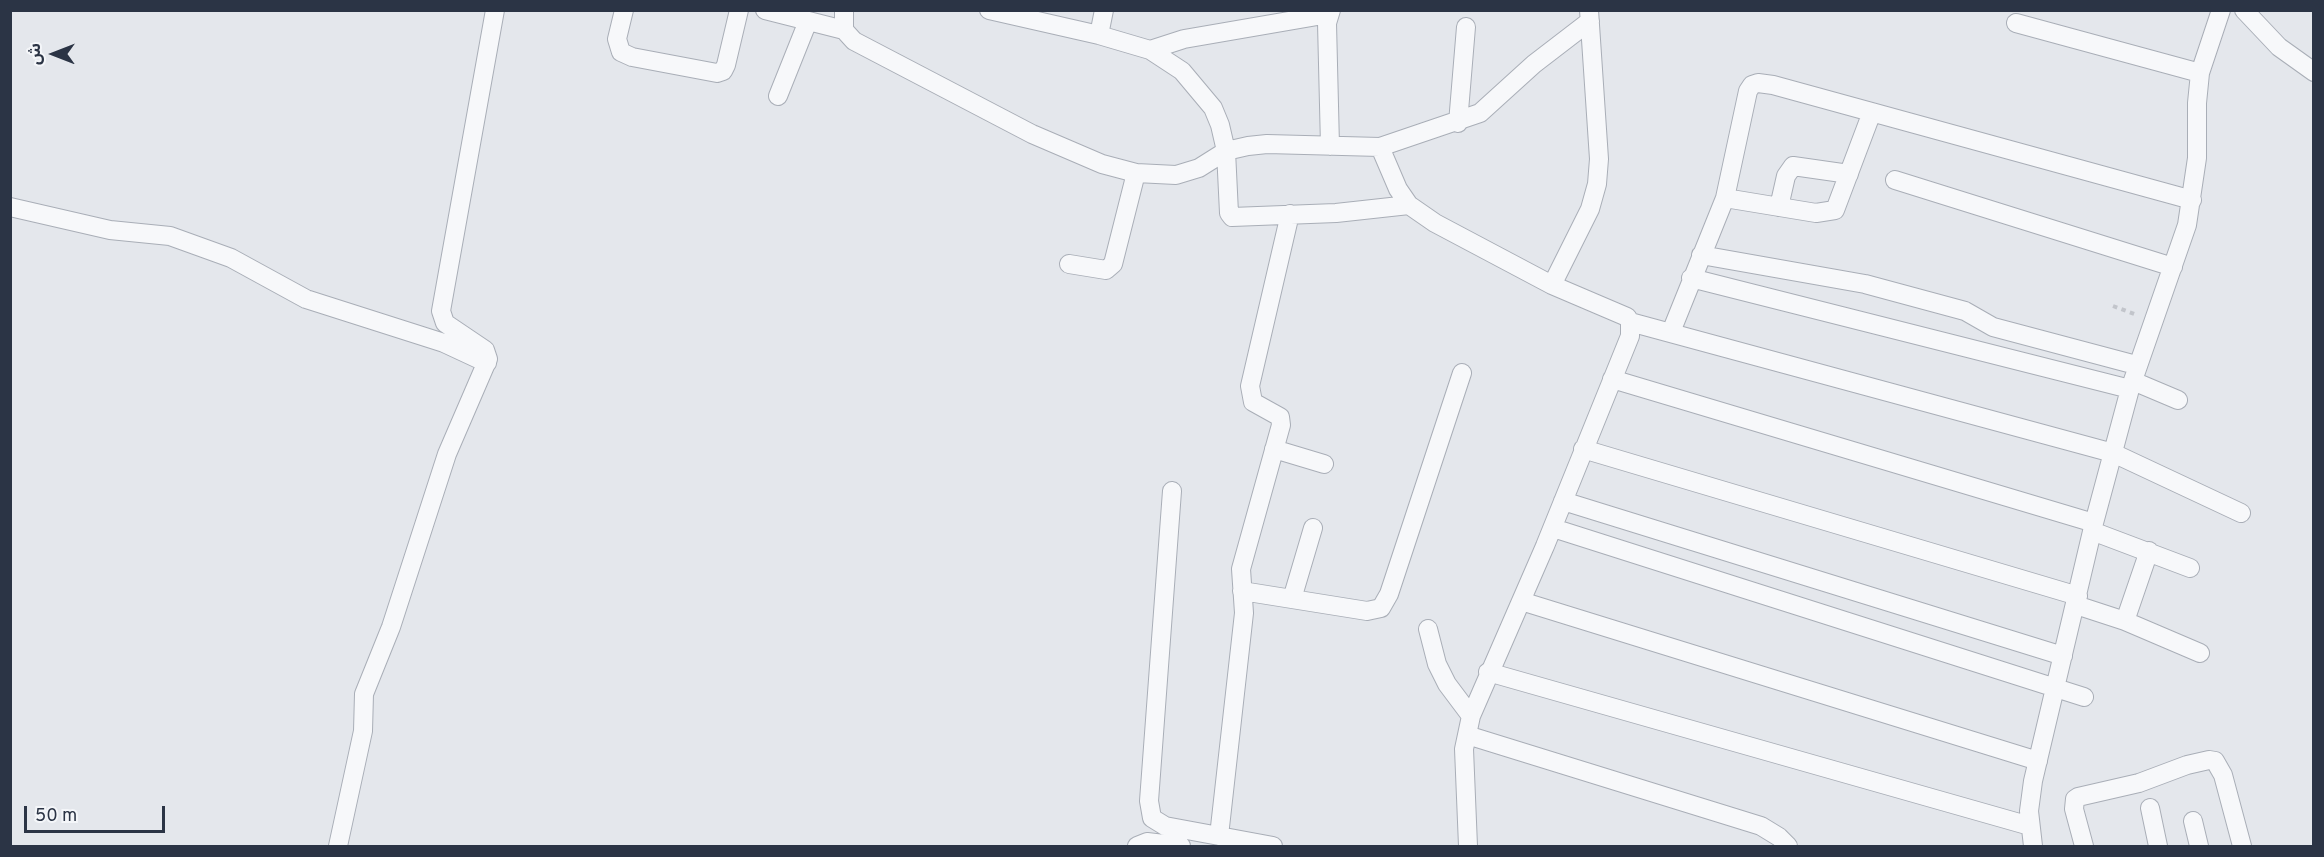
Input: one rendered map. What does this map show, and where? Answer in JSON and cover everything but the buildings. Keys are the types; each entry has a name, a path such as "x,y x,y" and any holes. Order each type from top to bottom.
{"street":[{"path":"338,846 363,730 364,694 391,627 447,454 487,363 486,351 445,323 441,311 495,10"},
{"path":"624,10 617,39 621,52 632,57 717,73 724,69 739,10"},
{"path":"765,10 844,30 854,41 1032,134 1102,164 1136,173 1176,175 1190,172 1226,151 1267,144 1380,147 1458,123 1480,113 1590,16"},
{"path":"844,10 844,30"},
{"path":"989,10 1011,13 1100,35 1150,50 1182,71 1196,85 1216,116 1226,151 1230,216 1336,213 1409,205"},
{"path":"1100,35 1104,10"},
{"path":"2033,846 2030,826 2031,797 2038,761 2093,527 2133,378 2152,320 2174,267 2192,200 2200,73 2221,10"},
{"path":"2244,10 2279,47 2313,72"},
{"path":"1150,50 1184,39 1325,12 1330,146"},
{"path":"1552,285 1590,209 1597,184 1599,159 1590,16"},
{"path":"778,96 808,21"},
{"path":"2016,23 2200,73"},
{"path":"1458,123 1466,27"},
{"path":"1671,332 1725,198 1752,86 1758,83 1773,85 2192,200"},
{"path":"1725,198 1816,213 1835,210 1872,112"},
{"path":"1380,147 1398,189 1409,205 1435,223 1552,285 1621,314 1630,322 2113,453 2241,513"},
{"path":"1779,207 1786,176 1793,166 1849,174"},
{"path":"1069,264 1106,270 1113,264 1136,173"},
{"path":"1895,180 2174,267"},
{"path":"10,207 110,230 170,236 231,258 306,299 444,343 487,363"},
{"path":"1219,836 1244,614 1241,569 1281,421 1276,414 1253,402 1250,386 1290,214"},
{"path":"1701,255 1865,284 1965,311 1994,327 2133,378 2178,400"},
{"path":"1691,278 1970,348 2133,378"},
{"path":"1970,348 1978,318"},
{"path":"1468,846 1464,763 1471,716 1488,672 1553,528 1630,336 1630,322"},
{"path":"1242,591 1367,611 1381,608 1385,603 1462,373"},
{"path":"1612,379 2093,527 2190,568"},
{"path":"1274,449 1324,464"},
{"path":"1583,449 2077,601 2200,653"},
{"path":"1172,491 1149,810 1152,818 1158,824 1273,846"},
{"path":"1563,501 2063,656"},
{"path":"1292,598 1313,528"},
{"path":"1553,528 2056,686 2084,697"},
{"path":"2125,621 2149,551"},
{"path":"1521,601 2038,761"},
{"path":"1428,629 1437,664 1447,684 1471,716"},
{"path":"1488,672 2030,826"},
{"path":"1467,735 1761,826 1779,837 1788,846"},
{"path":"2084,846 2074,809 2075,799 2139,783 2187,765 2209,760 2215,761 2223,775 2242,846"},
{"path":"2150,808 2158,846"},
{"path":"2193,822 2199,846"},
{"path":"1137,846 1146,842 1181,846"}],"path":[{"path":"2113,306 2152,320"}]}
